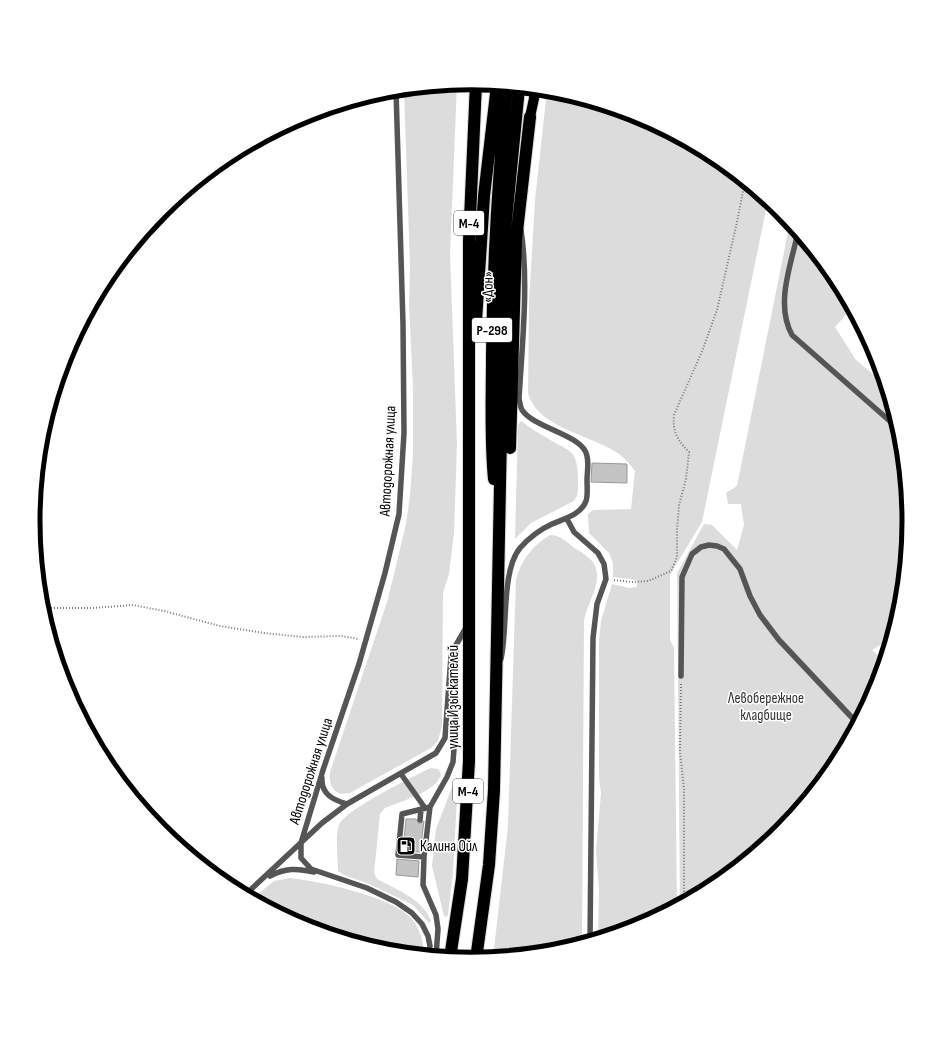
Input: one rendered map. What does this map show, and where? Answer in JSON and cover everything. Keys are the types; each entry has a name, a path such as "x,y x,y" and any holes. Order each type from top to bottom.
{"highway":[{"name":"М-4","path":"470,434 469,241 476,90"},
{"name":"Р-298","path":"470,434 483,203 496,91"},
{"name":"Р-298","path":"500,536 493,460 493,270 498,175 506,92"},
{"name":"«Дон»","path":"500,536 505,231 519,93"},
{"path":"500,536 509,470 512,324 519,211 530,117"},
{"name":"улица Изыскателей","path":"451,952 462,879 470,739 470,434"},
{"name":"М-4","path":"477,953 492,832 498,675 500,536"}],"main road":[{"path":"530,117 535,95"}],"lane":[{"name":"Автодорожная улица","path":"301,843 323,770 359,664 394,540 399,514 403,471 403,324 396,97"},
{"path":"498,675 505,643 508,580 513,559 520,547 531,538 550,525 578,512 586,501 587,455 580,444 541,425 529,418 521,410 519,399 524,246 519,211"},
{"path":"797,238 784,303 787,325 792,335 891,422"},
{"path":"567,518 574,532 598,553 604,564 606,579 597,604 594,625 590,936"},
{"path":"681,676 682,577 692,554 701,547 709,545 717,546 724,549 740,569 750,596 760,615 779,640 854,720"},
{"path":"250,891 322,823 347,804 436,753 445,738 451,656 469,622"},
{"path":"420,820 425,808 447,777 453,762 456,721 456,645"},
{"path":"323,770 323,789 329,796 347,804"},
{"path":"401,774 425,808 423,885 436,915 438,929 436,951"},
{"path":"424,857 398,855 402,814 425,808"},
{"path":"411,819 412,812"},
{"path":"301,843 301,858 305,864 311,869 325,875"},
{"path":"255,886 281,870 304,870 368,888 396,902 412,913 422,924 428,936 430,946 429,951"}],"path":[{"path":"606,579 632,582 648,581 671,571 678,557 677,531 679,505 686,479 689,452 679,441 673,425 674,415 703,350 716,310 744,187"},
{"path":"49,608 93,608 133,605 164,611 220,626 264,633 303,637 341,636 365,640"},
{"path":"681,676 680,751 684,789 684,897"}],"green space":[{"path":"457,91 450,254 457,444 454,533 449,574 443,593 442,726 438,741 431,748 350,793 341,794 331,786 330,772 388,599 406,524 410,495 413,454 413,388 409,304 410,266 404,96"},
{"path":"546,97 610,113 662,134 711,163 734,179 767,207 702,522 670,575 670,640 674,648 677,901 637,920 598,934 599,890 596,851 601,793 599,779 599,640 601,621 612,584 629,588 637,587 637,580 613,577 613,563 609,553 589,533 588,514 593,510 631,509 635,471 626,460 616,452 553,423 542,415 534,406 528,394 529,303 535,200"},
{"name":"Левобережное кладбище","path":"789,229 814,259 848,312 835,327 856,360 878,379 888,410 895,437 902,493 902,550 895,606 885,642 872,650 881,658 859,712 830,761 814,784 777,827 756,846 734,864 680,899 677,573 704,524 712,525 737,550 744,525 741,504 728,504 726,493 737,486"},
{"path":"521,421 567,449 571,453 574,457 578,470 578,489 577,496 574,501 531,523 515,539 518,425"},
{"path":"550,535 554,535 589,558 593,562 596,569 597,577 594,592 584,621 582,938 556,945 494,952 508,826 516,580 521,566 528,554"},
{"path":"430,768 438,769 441,774 433,786 418,795 385,808 380,814 374,873 377,879 401,891 416,901 427,913 431,921 429,923 413,905 338,871 337,840 339,825 344,818 366,802"},
{"path":"456,777 458,780 453,872 448,915 446,917 444,916 432,866 436,829"},
{"path":"290,878 318,882 370,896 386,902 399,909 413,920 422,940 423,950 387,945 333,930 281,909 257,895 274,881"}],"building":[{"path":"592,463 627,464 627,483 591,482"},
{"path":"406,819 416,819 419,824 424,821 420,852 403,851"},
{"path":"397,859 419,861 418,877 396,875"}],"place":[{"name":"Калина Ойл","path":"406,846"}]}
